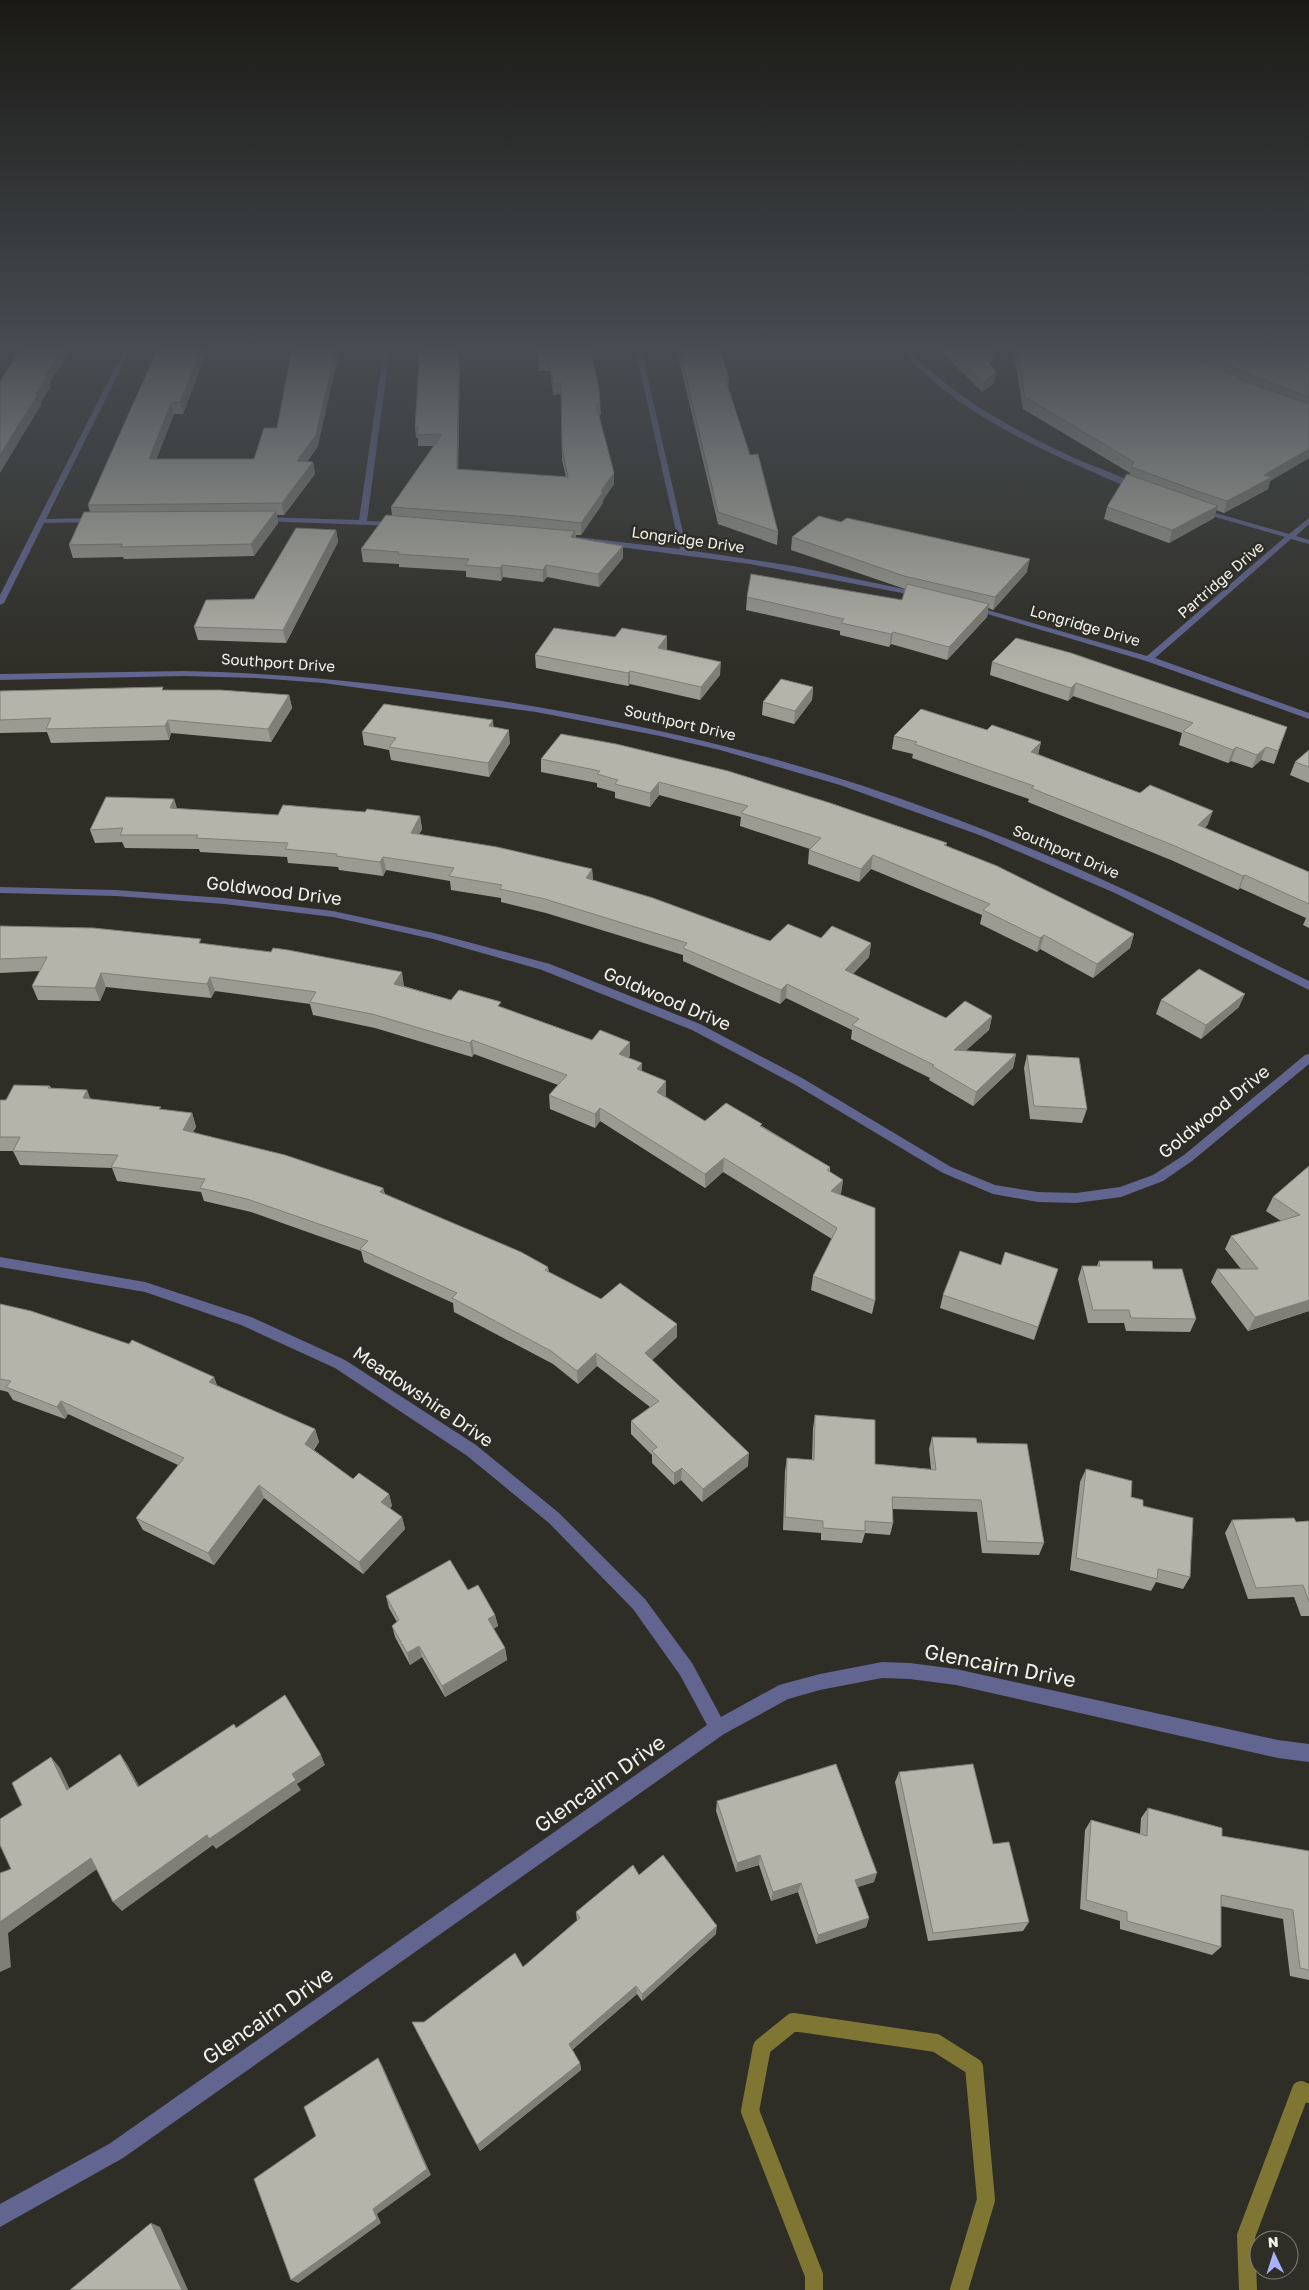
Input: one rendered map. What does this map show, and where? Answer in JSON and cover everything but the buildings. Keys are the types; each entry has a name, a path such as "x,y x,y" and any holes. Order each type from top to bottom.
{"street":[{"path":"0,603 75,455"},
{"path":"363,522 372,455"},
{"path":"662,455 684,552"},
{"path":"1064,455 1142,490"},
{"path":"1198,509 1309,542"},
{"path":"254,519 409,524"},
{"path":"42,521 108,520"},
{"name":"Partridge Drive","path":"1149,659 1309,520"},
{"name":"Longridge Drive","path":"571,538 775,566 926,597"},
{"name":"Longridge Drive","path":"961,606 1149,659 1309,716"},
{"name":"Southport Drive","path":"0,677 152,673 296,678 468,698 568,714 689,739 783,764 893,799 1008,843 1122,892 1309,986"},
{"name":"Goldwood Drive","path":"0,890 116,893 224,901 333,914 434,936 546,968 696,1027 798,1081 947,1170 993,1189 1038,1197 1076,1198 1120,1192 1158,1178 1188,1158 1309,1058"},
{"name":"Meadowshire Drive","path":"0,1262 145,1287 246,1321 340,1364 471,1450 554,1518 639,1604 686,1668 718,1728"},
{"name":"Glencairn Drive","path":"0,2216 116,2151 718,1728 785,1691 882,1670 910,1671 956,1677 1278,1749 1309,1753"}],"waterway":[{"path":"814,2290 814,2275 750,2111 762,2047 793,2022 936,2043 974,2067 986,2200 959,2290"},
{"path":"1248,2290 1246,2236 1301,2090 1309,2094"}]}
